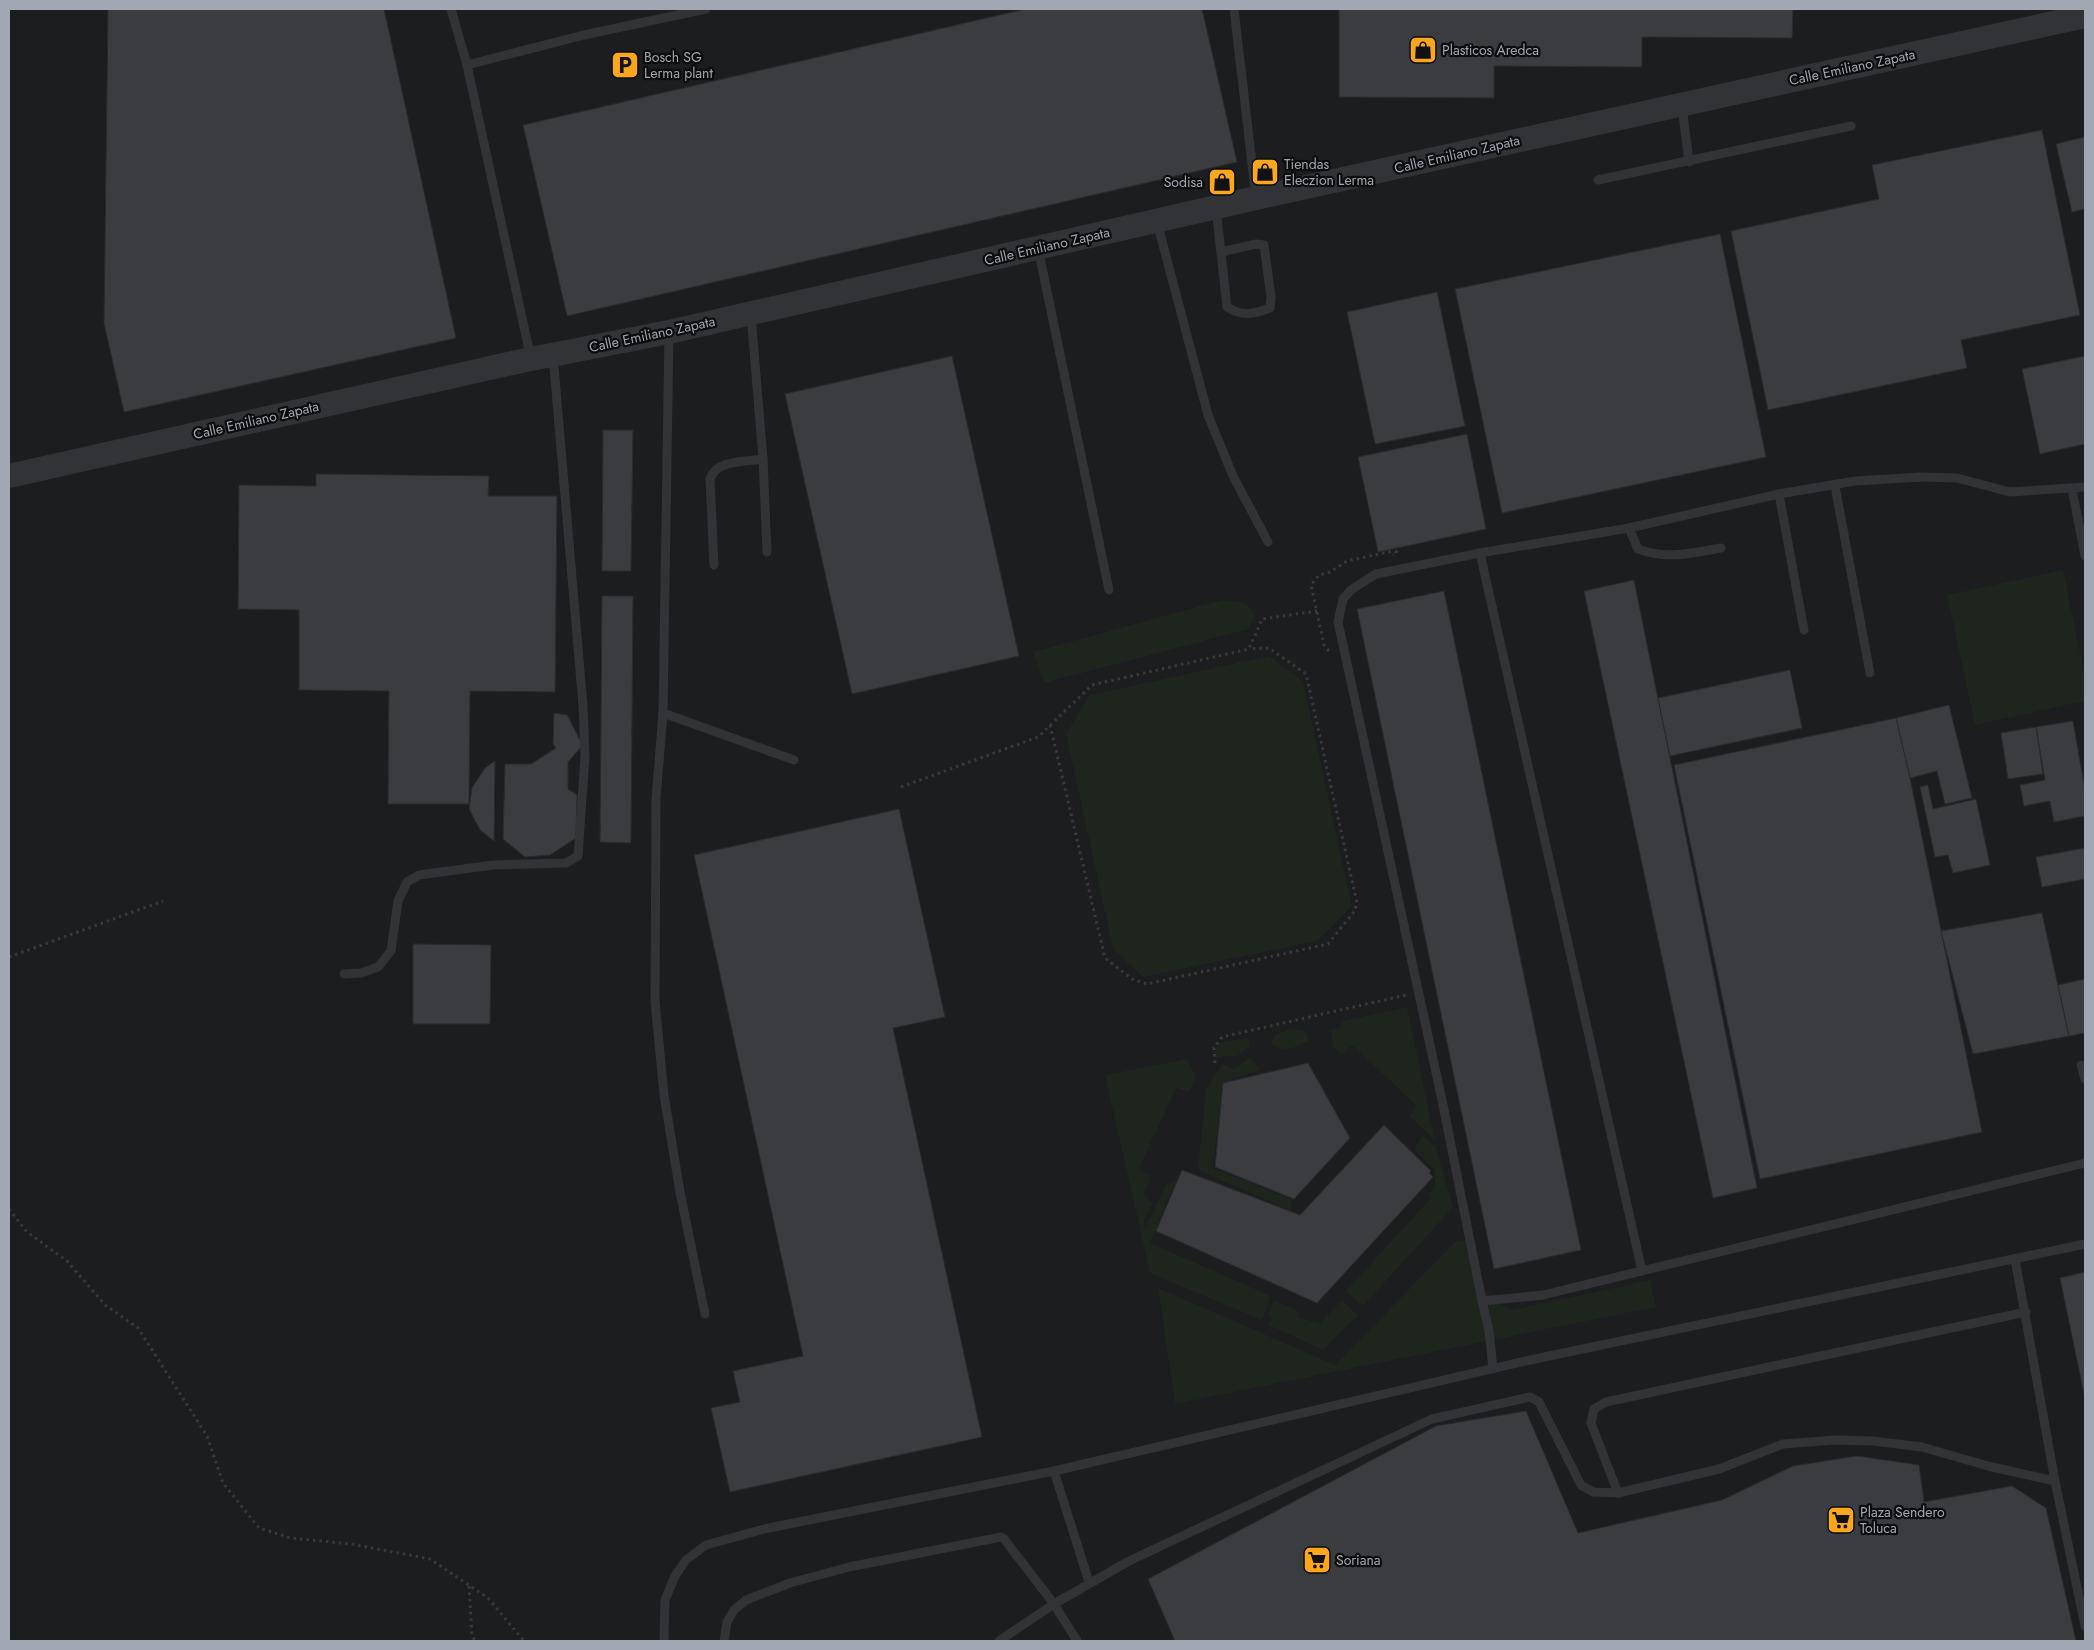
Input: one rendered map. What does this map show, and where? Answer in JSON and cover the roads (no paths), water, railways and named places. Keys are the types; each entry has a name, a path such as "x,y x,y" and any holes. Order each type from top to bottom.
{"street":[{"name":"Calle Emiliano Zapata","path":"9,476 542,357 669,332 1256,198 2085,16"}],"lane":[{"path":"344,974 362,973 378,967 391,951 398,902 407,882 419,875 493,865 566,863 578,856 580,850 585,756 583,706 542,357 451,9"},
{"path":"467,65 584,35 706,9"},
{"path":"1234,9 1256,198"},
{"path":"1682,104 1689,162"},
{"path":"1598,180 1851,126"},
{"path":"1216,207 1227,307 1237,314 1258,312 1270,308 1271,297 1264,245 1256,244 1221,252"},
{"path":"1157,221 1208,415 1232,476 1268,542"},
{"path":"1038,248 1109,590"},
{"path":"750,312 763,459 767,552"},
{"path":"669,332 663,713 656,799 655,1001 664,1095 680,1192 705,1314"},
{"path":"714,565 710,478 712,473 724,464 763,459"},
{"path":"1493,1369 1489,1331 1442,1100 1338,622 1343,599 1351,590 1376,574 1480,553 1628,528 1779,494 1836,486 1855,481 1957,478 2010,492 2085,487"},
{"path":"1836,486 1870,673"},
{"path":"2072,489 2085,556"},
{"path":"1779,494 1804,630"},
{"path":"1628,528 1638,549 1655,555 1670,556 1721,548"},
{"path":"1480,553 1642,1270"},
{"path":"663,713 794,760"},
{"path":"2081,1065 2085,1078"},
{"path":"1482,1301 1526,1298 2085,1162"},
{"path":"664,1641 665,1600 675,1576 686,1560 706,1545 764,1529 1054,1471 1493,1369 2085,1244"},
{"path":"2015,1260 2026,1312 2055,1481 2085,1626"},
{"path":"1618,1493 1591,1423 1594,1409 1606,1402 2026,1312"},
{"path":"998,1641 1089,1582 1146,1552 1432,1419 1525,1397 1532,1397 1539,1402 1581,1485 1593,1492 1618,1493 1719,1469 1783,1444 1835,1440 1873,1441 1922,1447 1988,1466 2055,1481"},
{"path":"1054,1471 1089,1582"},
{"path":"724,1641 727,1622 734,1610 746,1600 790,1583 858,1565 998,1537 1004,1539 1054,1604 1077,1641"}],"place":[{"name":"Plasticos Aredca","path":"1423,50"},
{"name":"Bosch SG Lerma plant","path":"625,65"},
{"name":"Tiendas Eleczion Lerma","path":"1265,172"},
{"name":"Sodisa","path":"1222,182"},
{"name":"Plaza Sendero Toluca","path":"1841,1520"},
{"name":"Soriana","path":"1317,1560"}]}
